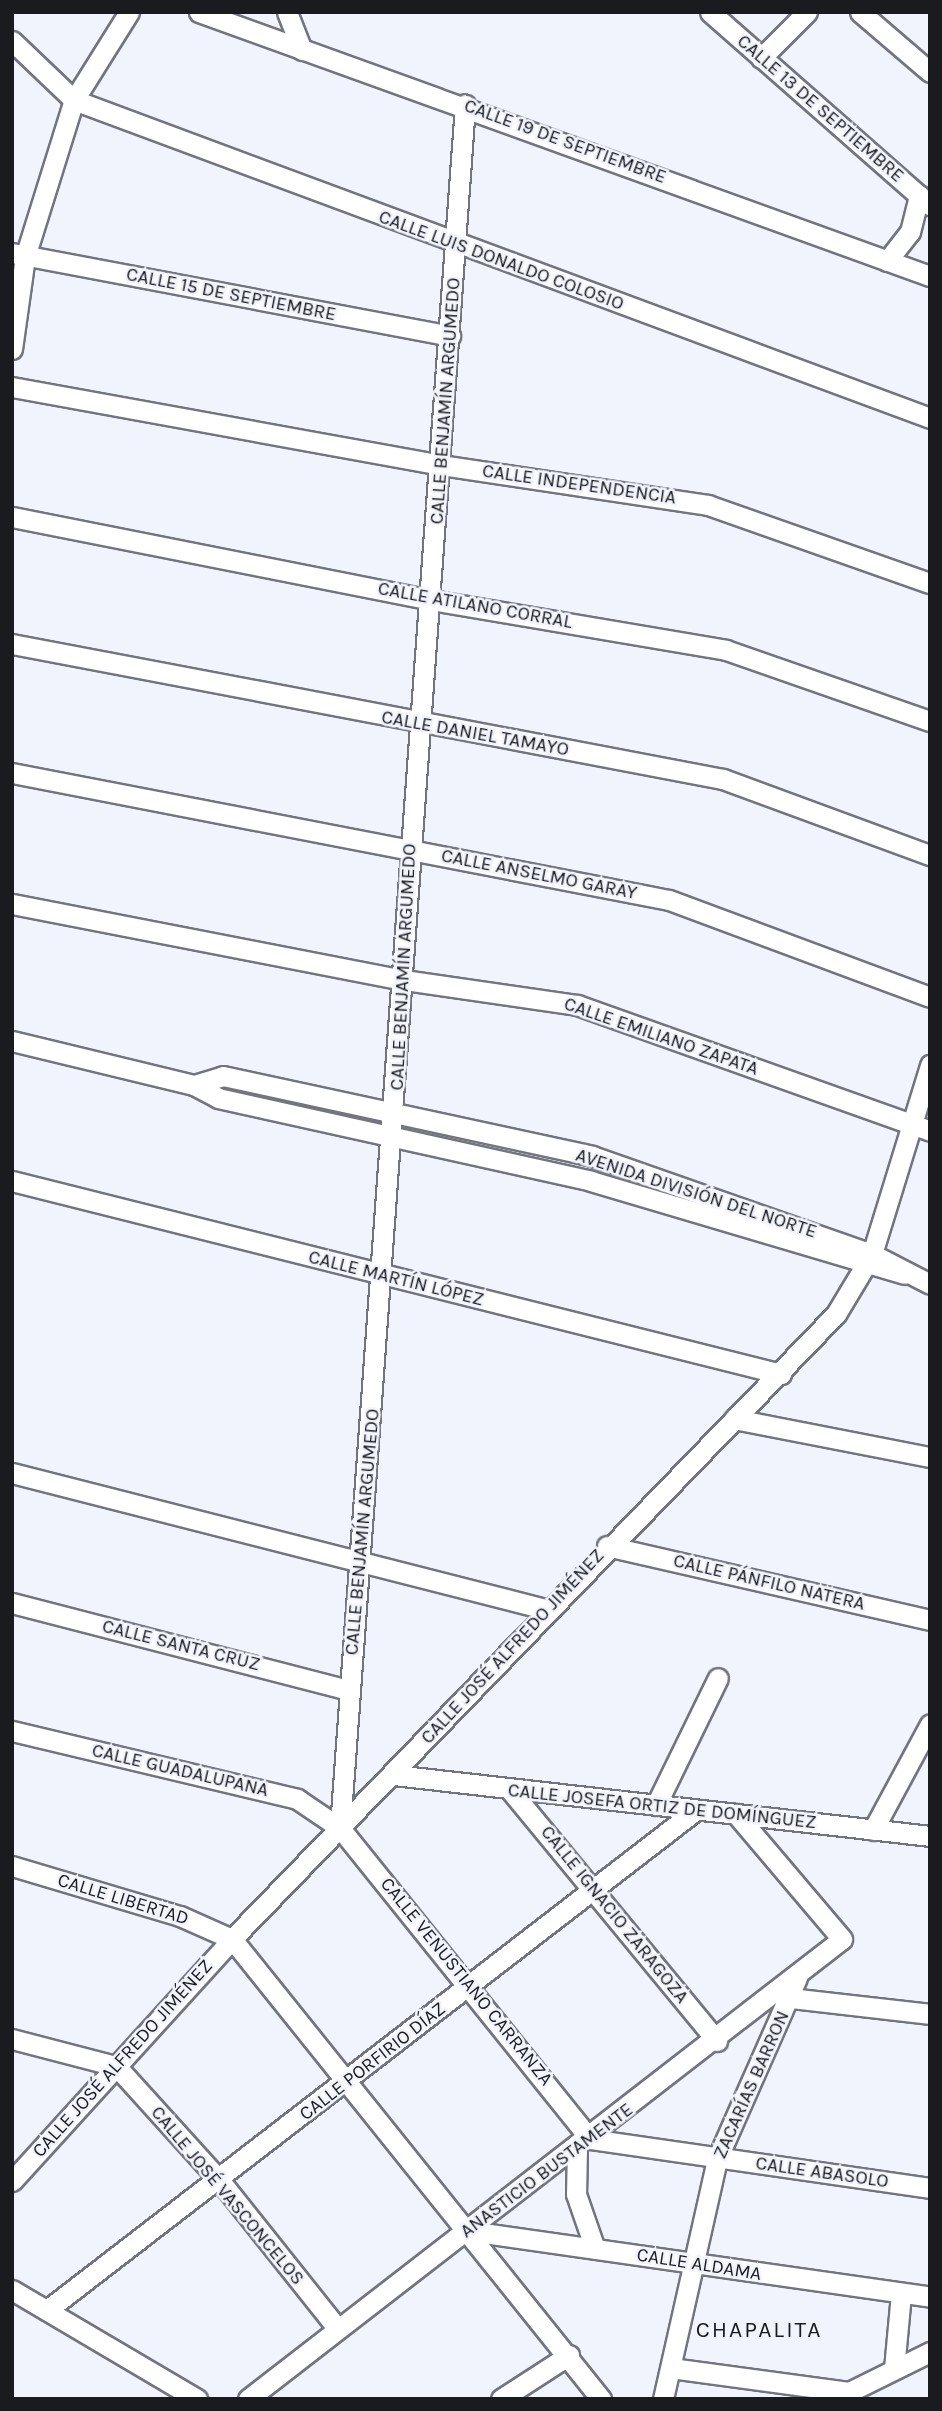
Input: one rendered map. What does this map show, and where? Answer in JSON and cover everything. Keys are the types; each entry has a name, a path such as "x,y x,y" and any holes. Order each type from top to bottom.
{"street":[{"path":"12,349 18,255 74,100 129,12"},
{"name":"CALLE 19 DE SEPTIEMBRE","path":"199,12 465,105 930,276"},
{"path":"287,12 302,50"},
{"name":"CALLE 13 DE SEPTIEMBRE","path":"710,12 924,200"},
{"path":"761,58 807,12"},
{"path":"860,12 930,72"},
{"path":"12,41 74,100"},
{"name":"CALLE LUIS DONALDO COLOSIO","path":"74,100 457,246 930,418"},
{"name":"CALLE BENJAMÍN ARGUMEDO","path":"340,1828 396,1112 409,850 422,726 465,105"},
{"path":"887,261 910,232 924,200"},
{"name":"CALLE 15 DE SEPTIEMBRE","path":"18,255 450,336"},
{"name":"CALLE INDEPENDENCIA","path":"12,387 441,465 708,505 930,583"},
{"name":"CALLE ATILANO CORRAL","path":"12,517 431,600 726,650 930,721"},
{"name":"CALLE DANIEL TAMAYO","path":"12,644 422,726 723,779 930,855"},
{"name":"CALLE ANSELMO GARAY","path":"12,773 669,900 930,997"},
{"name":"CALLE EMILIANO ZAPATA","path":"12,904 404,980 577,1005 930,1131"},
{"name":"AVENIDA DIVISIÓN DEL NORTE","path":"12,1041 194,1085 218,1098 591,1181 869,1261"},
{"name":"CALLE JOSÉ ALFREDO JIMÉNEZ","path":"12,2181 232,1938 394,1775 607,1546 781,1374 836,1314 869,1261 907,1123 930,1065"},
{"name":"AVENIDA DIVISIÓN DEL NORTE","path":"194,1085 223,1076 592,1156 930,1284"},
{"name":"CALLE MARTÍN LÓPEZ","path":"12,1181 781,1374"},
{"path":"734,1419 930,1457"},
{"path":"12,1473 549,1610"},
{"name":"CALLE PÁNFILO NATERA","path":"607,1546 930,1620"},
{"name":"CALLE SANTA CRUZ","path":"12,1603 349,1690"},
{"path":"656,1805 718,1678"},
{"path":"873,1830 930,1724"},
{"name":"CALLE GUADALUPANA","path":"12,1731 297,1799 340,1828"},
{"name":"CALLE JOSEFA ORTIZ DE DOMÍNGUEZ","path":"394,1775 511,1791 930,1836"},
{"name":"CALLE IGNACIO ZARAGOZA","path":"511,1791 717,2041"},
{"name":"CALLE PORFIRIO DÍAZ","path":"47,2310 220,2182 696,1810"},
{"name":"ANASTICIO BUSTAMENTE","path":"248,2399 337,2328 469,2231 717,2041 842,1939 737,1814"},
{"name":"CALLE VENUSTIANO CARRANZA","path":"340,1828 471,1984 583,2143"},
{"name":"CALLE LIBERTAD","path":"12,1867 180,1916 232,1938"},
{"path":"232,1938 601,2399"},
{"name":"ZACARÍAS BARRON","path":"663,2399 717,2159 798,1977"},
{"path":"790,1998 930,2014"},
{"path":"12,2039 116,2066"},
{"name":"CALLE JOSÉ VASCONCELOS","path":"116,2066 220,2182 337,2328"},
{"path":"583,2143 576,2194 595,2249"},
{"name":"CALLE ABASOLO","path":"583,2143 930,2188"},
{"name":"CALLE ALDAMA","path":"469,2231 692,2266 930,2297"},
{"path":"12,2290 197,2399"},
{"path":"894,2370 901,2293"},
{"path":"671,2368 842,2395 930,2352"},
{"path":"501,2399 569,2356"}],"district":[{"name":"CHAPALITA","path":"759,2330"}]}
